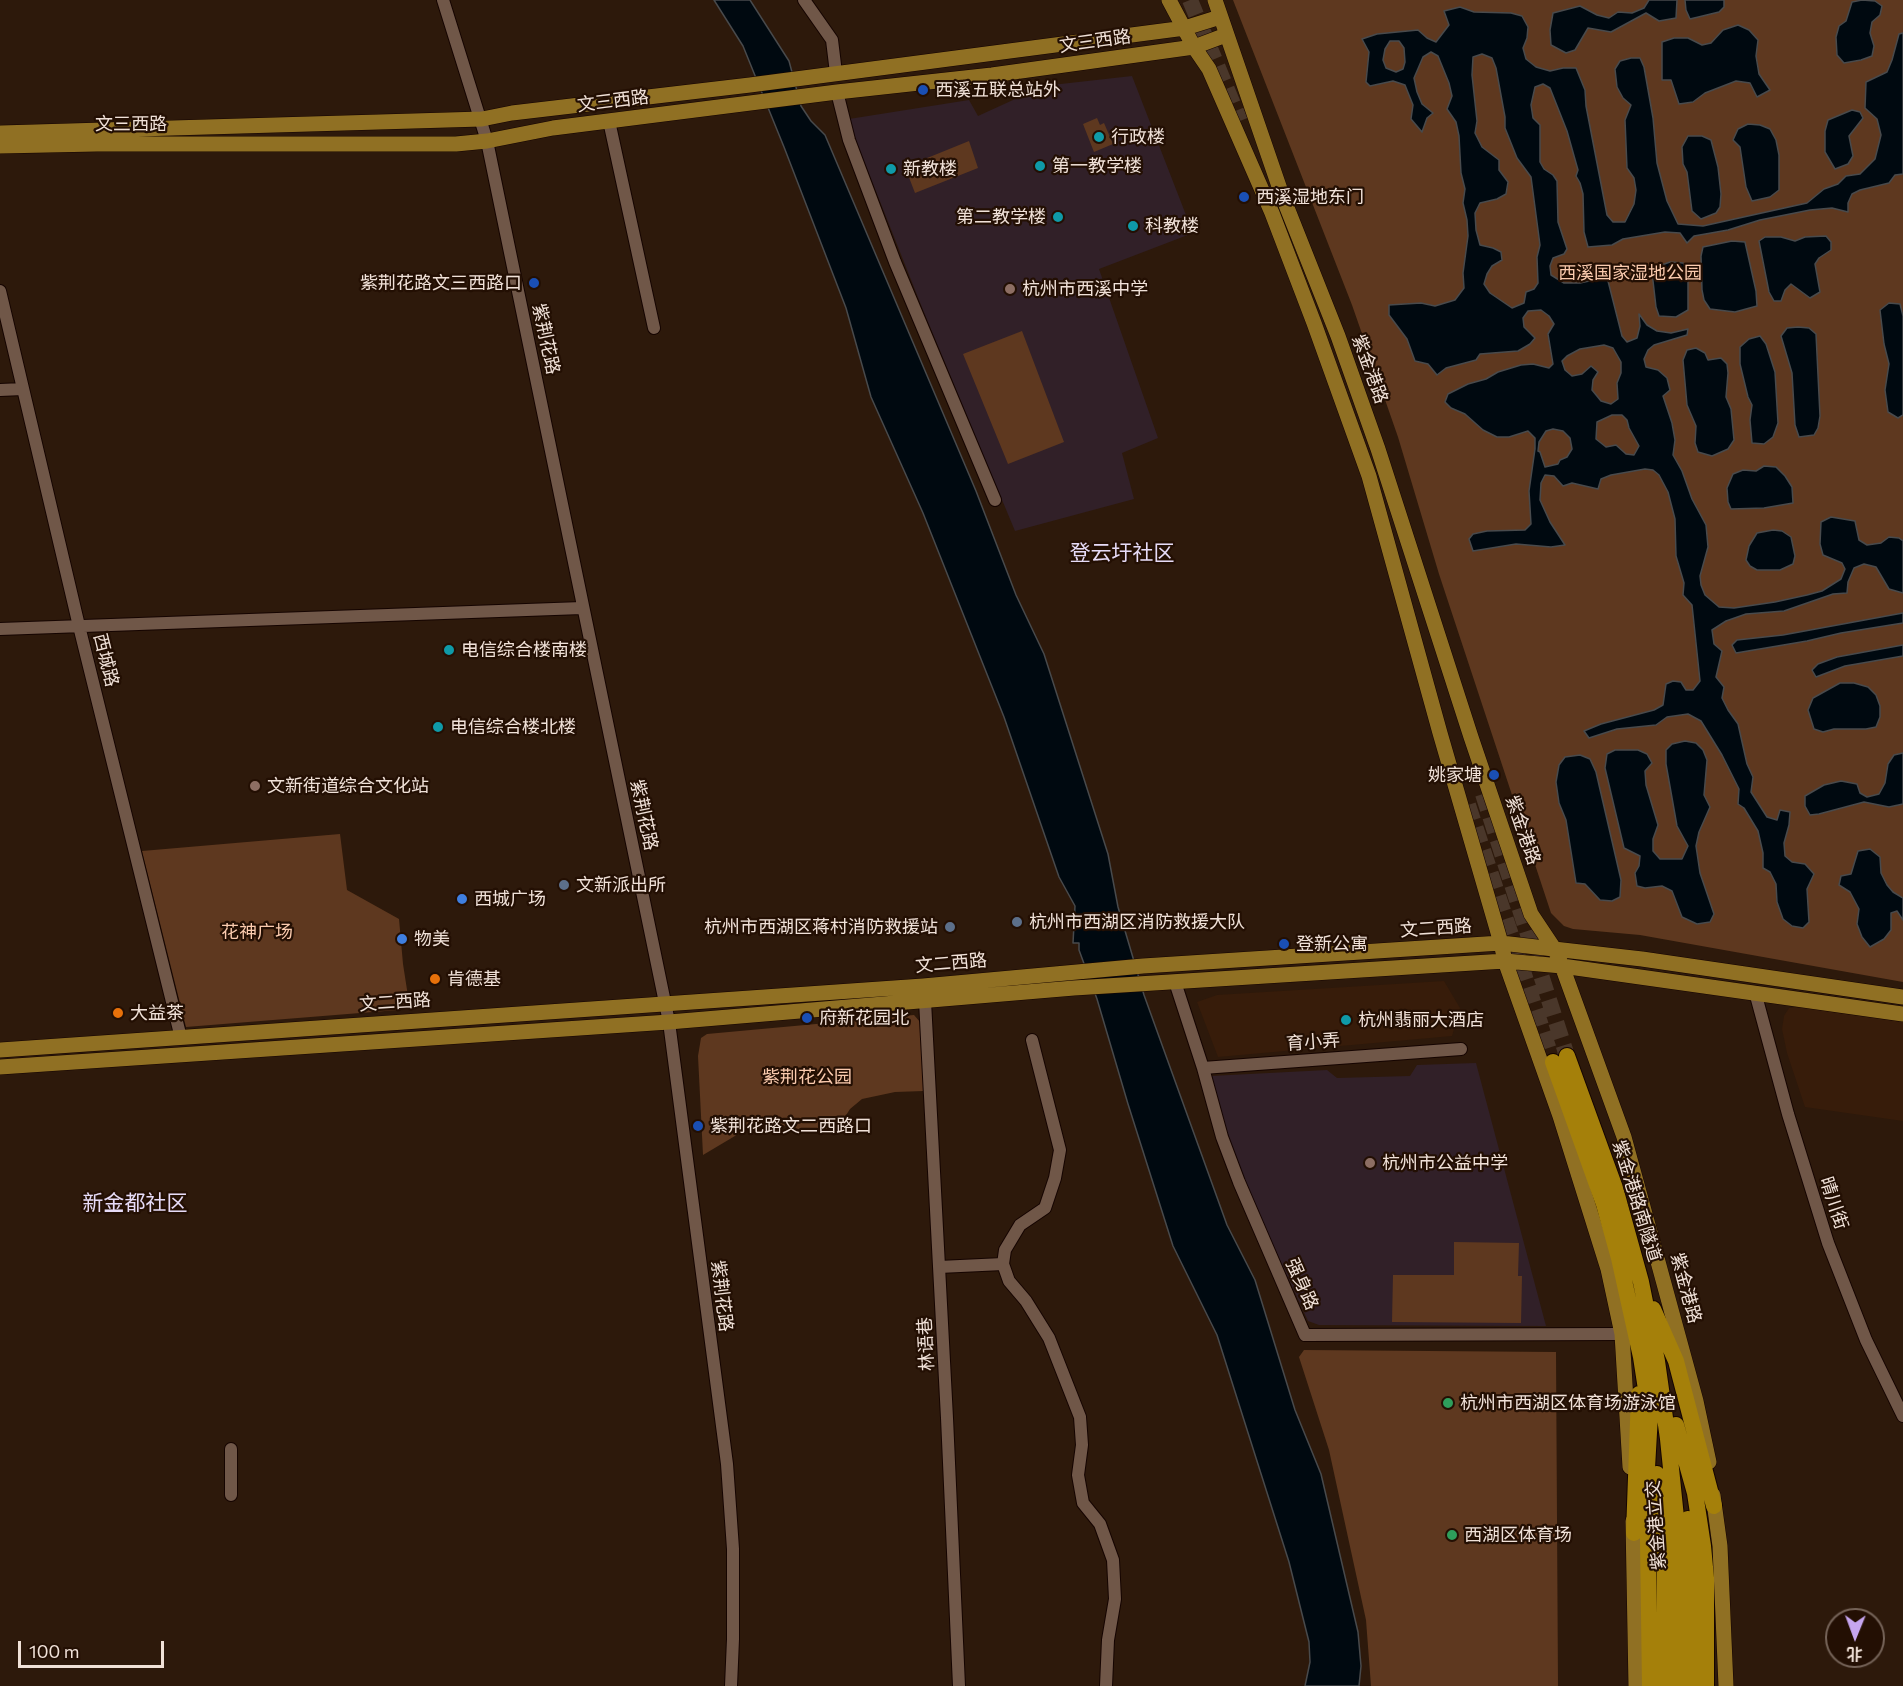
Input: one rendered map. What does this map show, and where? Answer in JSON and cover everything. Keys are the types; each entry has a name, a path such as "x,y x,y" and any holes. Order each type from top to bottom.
{"highway":[{"name":"紫金港路南隧道","path":"1560,1059 1615,1188 1641,1282 1649,1359 1604,1204 1560,1059"},
{"path":"1641,1282 1676,1360 1714,1506"},
{"path":"1649,1359 1650,1415 1647,1468 1650,1686"},
{"path":"1649,1359 1672,1404 1678,1437 1695,1493 1690,1543 1693,1686"},
{"path":"1634,1533 1649,1359"},
{"name":"紫金港立交","path":"1649,1359 1690,1543 1681,1601 1680,1686"},
{"name":"紫金港立交","path":"1650,1415 1665,1572 1665,1686"},
{"path":"1690,1543 1706,1578 1706,1686"}],"main road":[{"name":"紫金港路","path":"1169,0 1194,47 1209,69 1272,213 1369,476 1505,961 1587,1197 1608,1269 1622,1334 1634,1533 1636,1686"},
{"name":"紫金港路","path":"1215,0 1282,195 1338,336 1378,449 1531,914 1555,950 1562,966 1624,1137 1701,1420 1712,1474 1720,1546 1726,1686"},
{"name":"文三西路","path":"0,133 482,120 512,113 750,85 1185,28 1220,17"},
{"name":"文三西路","path":"0,146 456,144 487,141 553,128 810,95 992,75 1194,47 1226,35"},
{"name":"文二西路","path":"0,1050 665,1004 1143,966 1501,943 1642,959 1903,997"},
{"name":"文二西路","path":"0,1067 669,1022 1074,988 1505,961 1562,966 1903,1014"}],"street":[{"name":"紫荆花路","path":"443,0 487,141 669,1022 727,1464 733,1549 731,1686"},
{"path":"804,0 832,40 836,73"},
{"path":"837,92 849,140 896,262 995,500"},
{"path":"609,121 654,328"},
{"name":"西城路","path":"0,291 79,626 181,1038"},
{"path":"0,390 23,389"},
{"path":"0,628 582,608"},
{"name":"强身路","path":"1175,982 1203,1068 1222,1137 1305,1335 1622,1334"},
{"name":"晴川街","path":"1755,993 1788,1114 1828,1243 1866,1340 1903,1416"},
{"name":"林语巷","path":"925,1001 959,1686"},
{"path":"1032,1040 1060,1150 1055,1178 1045,1208 1020,1225 1005,1250 1003,1264 1009,1281 1026,1300 1050,1338 1080,1417 1082,1445 1078,1475 1083,1503 1100,1524 1113,1560 1115,1599 1108,1640 1106,1686"},
{"name":"育小弄","path":"1203,1068 1461,1048"},
{"path":"939,1267 1003,1264"},
{"path":"231,1449 231,1496"}],"shaded area":[{"path":"714,0 750,0 789,61 801,106 811,121 825,135 976,491 1016,595 1044,654 1108,854 1118,907 1144,995 1227,1225 1255,1280 1295,1410 1321,1474 1358,1632 1361,1666 1359,1686 1305,1686 1310,1662 1309,1642 1289,1562 1217,1335 1173,1246 1097,999 1079,950 1079,943 1073,943 1075,906 1059,877 1004,717 923,513 871,397 846,308 784,147 743,46"},
{"path":"1649,0 1677,0 1676,18 1659,21 1646,13 1611,32 1588,28 1575,50 1566,53 1551,45 1550,30 1553,13 1580,6 1597,15 1609,18 1618,12 1632,13 1644,8"},
{"path":"1685,0 1724,0 1724,7 1719,12 1690,19"},
{"path":"1875,1 1882,6 1880,15 1872,22 1870,33 1874,46 1872,56 1844,63 1837,55 1836,37 1839,26 1846,21 1852,2"},
{"path":"1460,7 1474,12 1511,13 1522,16 1528,27 1523,48 1526,59 1536,67 1550,71 1576,68 1585,90 1607,215 1613,222 1625,222 1634,204 1636,190 1634,178 1627,168 1625,120 1631,105 1623,98 1617,87 1615,69 1620,61 1640,58 1644,67 1653,118 1657,163 1667,201 1678,224 1703,226 1807,203 1824,189 1838,184 1846,176 1860,174 1875,159 1881,135 1877,119 1865,108 1866,82 1887,72 1899,34 1903,33 1903,174 1895,175 1889,183 1852,194 1848,203 1848,212 1832,208 1810,210 1694,236 1687,243 1680,233 1665,232 1623,239 1612,245 1588,247 1584,232 1583,194 1576,176 1578,170 1567,131 1550,88 1543,84 1535,87 1531,105 1533,118 1540,125 1540,162 1557,181 1558,222 1567,249 1564,254 1553,258 1550,266 1551,275 1564,283 1580,283 1607,277 1622,336 1627,342 1637,338 1640,326 1639,314 1647,325 1657,331 1671,333 1688,329 1687,335 1654,345 1648,350 1644,359 1646,367 1658,370 1667,378 1670,390 1663,396 1675,440 1673,455 1706,525 1708,547 1700,576 1705,595 1719,607 1734,608 1775,602 1822,591 1841,579 1845,569 1842,563 1823,555 1820,544 1821,522 1831,517 1855,521 1859,540 1867,545 1881,543 1889,537 1903,541 1903,593 1889,589 1876,567 1864,564 1854,568 1848,582 1847,593 1833,594 1784,611 1746,614 1726,621 1712,630 1714,644 1722,651 1716,677 1724,687 1722,698 1738,724 1747,764 1753,777 1751,792 1767,817 1777,820 1780,810 1790,812 1784,843 1785,856 1792,862 1805,864 1814,874 1807,889 1809,922 1803,928 1792,926 1783,919 1777,902 1776,884 1770,872 1763,868 1763,853 1758,831 1744,808 1738,804 1739,789 1701,721 1688,714 1667,717 1656,725 1617,729 1589,738 1584,731 1601,724 1654,710 1663,705 1666,684 1673,681 1681,682 1686,690 1693,690 1700,681 1692,605 1683,595 1684,583 1676,556 1675,519 1668,492 1659,475 1653,470 1645,469 1611,475 1601,479 1598,489 1572,483 1563,486 1554,476 1545,475 1541,483 1540,500 1550,522 1565,545 1551,547 1516,544 1473,551 1469,539 1473,534 1487,531 1525,530 1531,524 1529,491 1535,438 1528,431 1509,437 1497,437 1483,430 1465,414 1451,408 1445,402 1448,394 1498,372 1533,364 1549,368 1553,364 1548,334 1554,324 1541,310 1528,311 1523,318 1524,327 1535,338 1530,344 1518,351 1480,354 1476,360 1446,368 1437,375 1428,364 1415,361 1407,339 1389,315 1389,305 1421,303 1435,306 1455,300 1464,288 1463,273 1468,236 1463,203 1465,189 1461,173 1456,122 1447,109 1452,96 1438,56 1431,52 1423,57 1414,78 1422,104 1433,113 1427,118 1422,132 1411,119 1413,105 1405,85 1393,81 1370,86 1366,82 1369,52 1362,39 1377,34 1418,30 1436,42 1449,25 1444,11","holes":["1390,41 1399,41 1404,48 1403,69 1396,72 1386,68 1383,60 1385,49","1482,54 1492,58 1496,68 1505,128 1517,158 1531,177 1540,245 1537,257 1538,283 1534,289 1526,292 1524,303 1512,308 1490,293 1484,284 1492,266 1502,260 1501,252 1480,245 1475,213 1480,203 1506,194 1508,182 1499,170 1499,160 1482,147 1475,133 1477,121 1472,75 1473,57","1604,345 1613,348 1621,362 1621,373 1617,383 1618,399 1611,404 1601,401 1592,390 1593,380 1598,372 1591,366 1582,374 1572,376 1565,370 1562,361 1580,349","1612,415 1622,415 1627,420 1639,446 1634,455 1626,454 1616,445 1606,447 1596,439 1597,422","1553,429 1563,431 1570,438 1572,449 1567,457 1560,460 1558,464 1545,467 1538,451 1539,442 1546,431"]},
{"path":"1738,25 1749,30 1758,40 1756,56 1759,74 1770,90 1757,97 1750,83 1736,81 1705,93 1693,102 1679,104 1671,80 1662,80 1662,42 1674,38 1688,38 1702,45 1711,43 1723,30"},
{"name":"杭州市西溪中学","path":"1132,76 1193,233 1099,269 1158,438 1122,453 1134,499 1015,531 923,310 849,119 969,100 978,116 1013,100 1025,88"},
{"path":"1852,110 1860,112 1863,118 1849,136 1853,156 1848,164 1835,169 1825,152 1825,131 1828,120"},
{"path":"1748,124 1770,129 1776,140 1779,155 1779,190 1770,197 1752,201 1746,187 1740,147 1733,140 1738,129"},
{"path":"1688,136 1702,136 1711,140 1718,167 1720,207 1716,213 1701,219 1692,211 1687,172 1683,164 1682,147"},
{"path":"1826,236 1831,242 1831,250 1819,258 1815,264 1820,292 1810,298 1791,284 1785,290 1781,301 1774,301 1769,292 1759,241 1765,237 1781,237 1795,241 1805,237"},
{"path":"1732,241 1745,242 1757,306 1735,312 1710,309 1704,300 1702,290 1703,247"},
{"path":"1670,262 1683,263 1688,269 1688,310 1676,317 1659,316 1652,272 1659,266"},
{"path":"1889,303 1900,304 1903,316 1903,415 1898,418 1888,412 1885,390 1889,364 1880,310"},
{"path":"1787,328 1809,328 1816,334 1820,416 1814,435 1799,437 1795,425 1792,373 1781,336"},
{"path":"1760,336 1766,344 1775,372 1778,423 1773,437 1764,444 1752,443 1750,420 1752,405 1740,364 1740,347 1749,339"},
{"path":"1696,348 1705,353 1708,360 1721,358 1727,364 1726,397 1731,409 1734,440 1728,449 1712,456 1698,452 1695,443 1696,426 1687,405 1683,360 1687,350"},
{"path":"1764,466 1776,467 1785,476 1792,487 1793,503 1764,508 1731,509 1727,488 1733,474 1743,470 1756,471"},
{"path":"1782,531 1791,537 1795,556 1793,564 1780,570 1757,570 1746,560 1749,546 1757,533"},
{"path":"1903,613 1903,623 1807,641 1736,653 1732,645 1737,640 1783,635"},
{"path":"1903,645 1903,656 1845,666 1816,677 1812,670 1818,664 1837,657"},
{"path":"1840,683 1854,683 1868,687 1876,695 1880,706 1880,717 1876,727 1834,729 1823,732 1814,729 1808,710 1813,698"},
{"path":"1685,741 1696,743 1703,750 1707,760 1704,795 1710,807 1699,832 1696,846 1700,873 1714,914 1710,922 1697,924 1682,917 1672,891 1662,886 1645,888 1637,886 1635,873 1639,866 1640,856 1624,848 1605,768 1607,754 1615,750 1638,750 1647,754 1652,763 1645,771 1646,785 1658,825 1653,839 1653,851 1660,859 1682,859 1688,846 1677,826 1666,764 1666,750 1672,744"},
{"path":"1903,753 1903,804 1889,807 1864,802 1810,815 1805,806 1805,796 1824,785 1841,781 1857,784 1860,793 1867,797 1879,794 1885,783 1888,764 1894,755"},
{"path":"1580,755 1590,759 1596,772 1621,880 1620,897 1612,901 1600,900 1585,884 1576,883 1566,820 1559,803 1556,782 1559,765 1565,757"},
{"path":"1870,849 1880,857 1881,873 1887,885 1903,898 1903,920 1897,911 1891,913 1891,930 1884,939 1870,947 1862,937 1857,924 1859,909 1850,892 1839,885 1841,876 1851,874 1858,851"},
{"path":"1444,981 1460,1008 1452,1036 1218,1057 1197,1002 1217,995"},
{"path":"1799,1007 1903,1022 1903,1121 1805,1107 1787,1053 1782,1029 1784,1016 1789,1008"},
{"name":"杭州市公益中学","path":"1476,1063 1546,1326 1319,1325 1308,1321 1251,1197 1225,1128 1211,1076 1327,1070 1337,1078 1410,1076 1417,1065"}],"green space":[{"name":"西溪国家湿地公园","path":"1233,0 1903,0 1903,982 1640,935 1573,929 1564,926 1551,913 1439,574 1398,437 1352,305"},
{"path":"1097,118 1100,125 1104,123 1113,144 1094,152 1083,124"},
{"path":"969,141 978,168 915,193 905,167"},
{"path":"1022,331 1064,442 1008,464 963,354"},
{"name":"花神广场","path":"340,834 347,890 399,919 410,1009 186,1027 142,851"},
{"name":"紫荆花公园","path":"914,1015 920,1022 924,1091 895,1092 862,1099 850,1109 843,1120 827,1129 811,1132 782,1125 760,1126 745,1130 703,1155 698,1056 701,1038 707,1034"},
{"path":"1454,1242 1519,1243 1518,1276 1522,1276 1521,1323 1392,1322 1393,1275 1454,1275"},
{"name":"西湖区体育场","path":"1304,1350 1556,1352 1558,1686 1371,1686 1366,1620 1329,1450 1299,1357"}],"tunnel":[{"path":"1190,0 1240,121"},
{"path":"1483,794 1567,1056"},
{"path":"1468,805 1553,1062"}],"place":[{"name":"西溪五联总站外","path":"923,90"},
{"name":"行政楼","path":"1099,137"},
{"name":"第一教学楼","path":"1040,166"},
{"name":"新教楼","path":"891,169"},
{"name":"西溪湿地东门","path":"1244,197"},
{"name":"第二教学楼","path":"1058,217"},
{"name":"科教楼","path":"1133,226"},
{"name":"紫荆花路文三西路口","path":"534,283"},
{"name":"杭州市西溪中学","path":"1010,289"},
{"name":"电信综合楼南楼","path":"449,650"},
{"name":"电信综合楼北楼","path":"438,727"},
{"name":"姚家塘","path":"1494,775"},
{"name":"文新街道综合文化站","path":"255,786"},
{"name":"文新派出所","path":"564,885"},
{"name":"西城广场","path":"462,899"},
{"name":"杭州市西湖区消防救援大队","path":"1017,922"},
{"name":"杭州市西湖区蒋村消防救援站","path":"950,927"},
{"name":"物美","path":"402,939"},
{"name":"登新公寓","path":"1284,944"},
{"name":"肯德基","path":"435,979"},
{"name":"大益茶","path":"118,1013"},
{"name":"府新花园北","path":"807,1018"},
{"name":"杭州翡丽大酒店","path":"1346,1020"},
{"name":"紫荆花路文二西路口","path":"698,1126"},
{"name":"杭州市公益中学","path":"1370,1163"},
{"name":"杭州市西湖区体育场游泳馆","path":"1448,1403"},
{"name":"西湖区体育场","path":"1452,1535"}],"district":[{"name":"登云圩社区","path":"1122,553"},
{"name":"新金都社区","path":"135,1203"}]}
